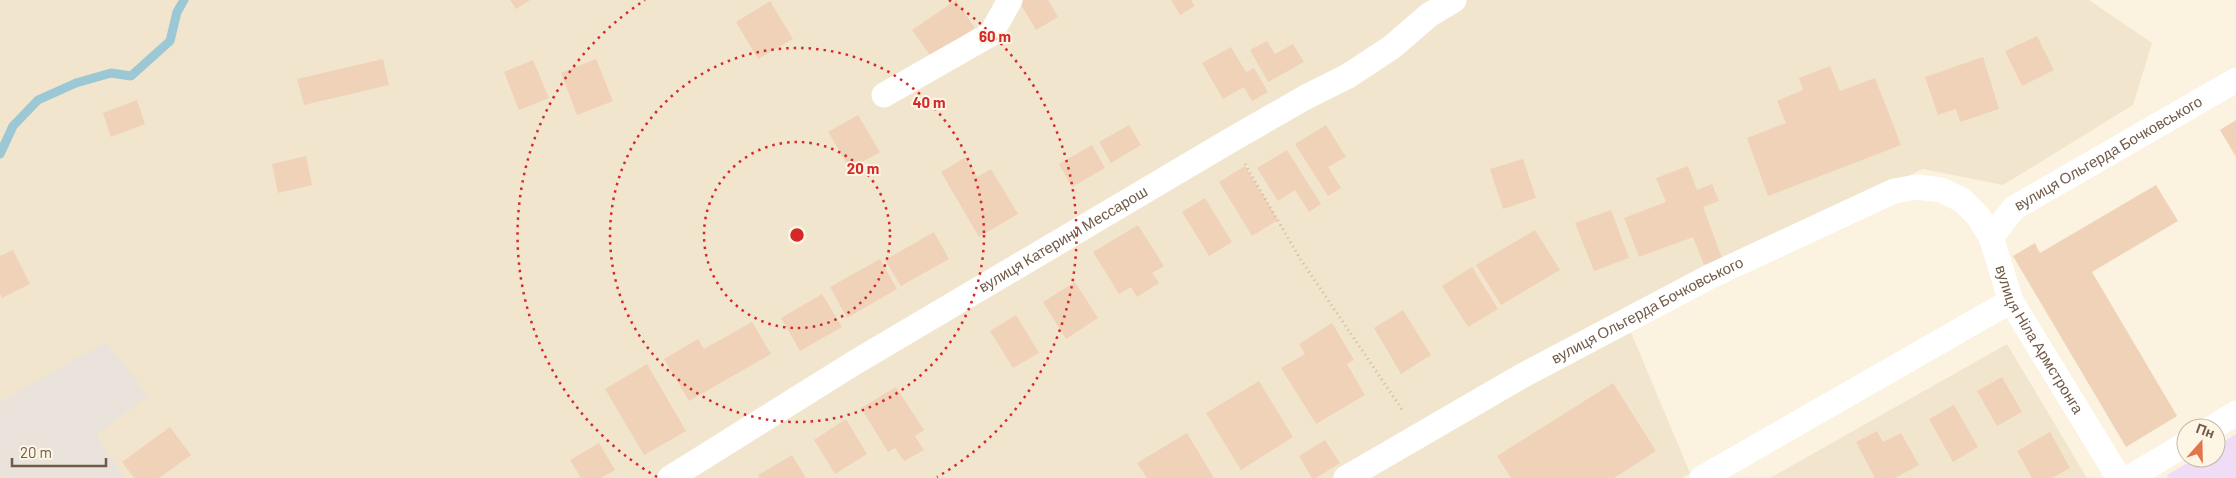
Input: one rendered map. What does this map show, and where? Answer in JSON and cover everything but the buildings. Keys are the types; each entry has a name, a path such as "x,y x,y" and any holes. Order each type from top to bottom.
{"street":[{"path":"884,95 991,34 1010,0"},
{"name":"вулиця Катерини Мессарош","path":"670,478 854,363 1231,140 1306,97 1348,76 1392,47 1429,15 1454,0"},
{"name":"вулиця Ольгерда Бочковського","path":"1991,237 2014,208 2236,80"},
{"name":"вулиця Ольгерда Бочковського","path":"1346,478 1520,377 1709,277 1894,190 1917,187 1941,190 1962,200"},
{"name":"вулиця Ніла Армстронга","path":"1962,200 1979,217 1991,237 2012,301 2119,478"},
{"path":"1702,478 2012,301"},
{"path":"2129,478 2176,450"}],"path":[{"path":"1231,140 1300,257 1419,436"}],"shaded area":[{"path":"0,0 2089,0 2152,43 2133,105 2003,185 1923,169 1747,250 1622,311 1690,473 1682,478 0,478"},
{"path":"106,342 148,396 96,435 124,478 0,478 0,402"},
{"path":"2007,344 2087,478 1770,478"},
{"path":"2236,434 2236,478 2168,478 2167,475 2179,468 2226,468 2226,440"}],"waterway":[{"path":"0,154 13,126 38,100 76,83 111,73 131,76 170,41 177,12 184,0"}]}
